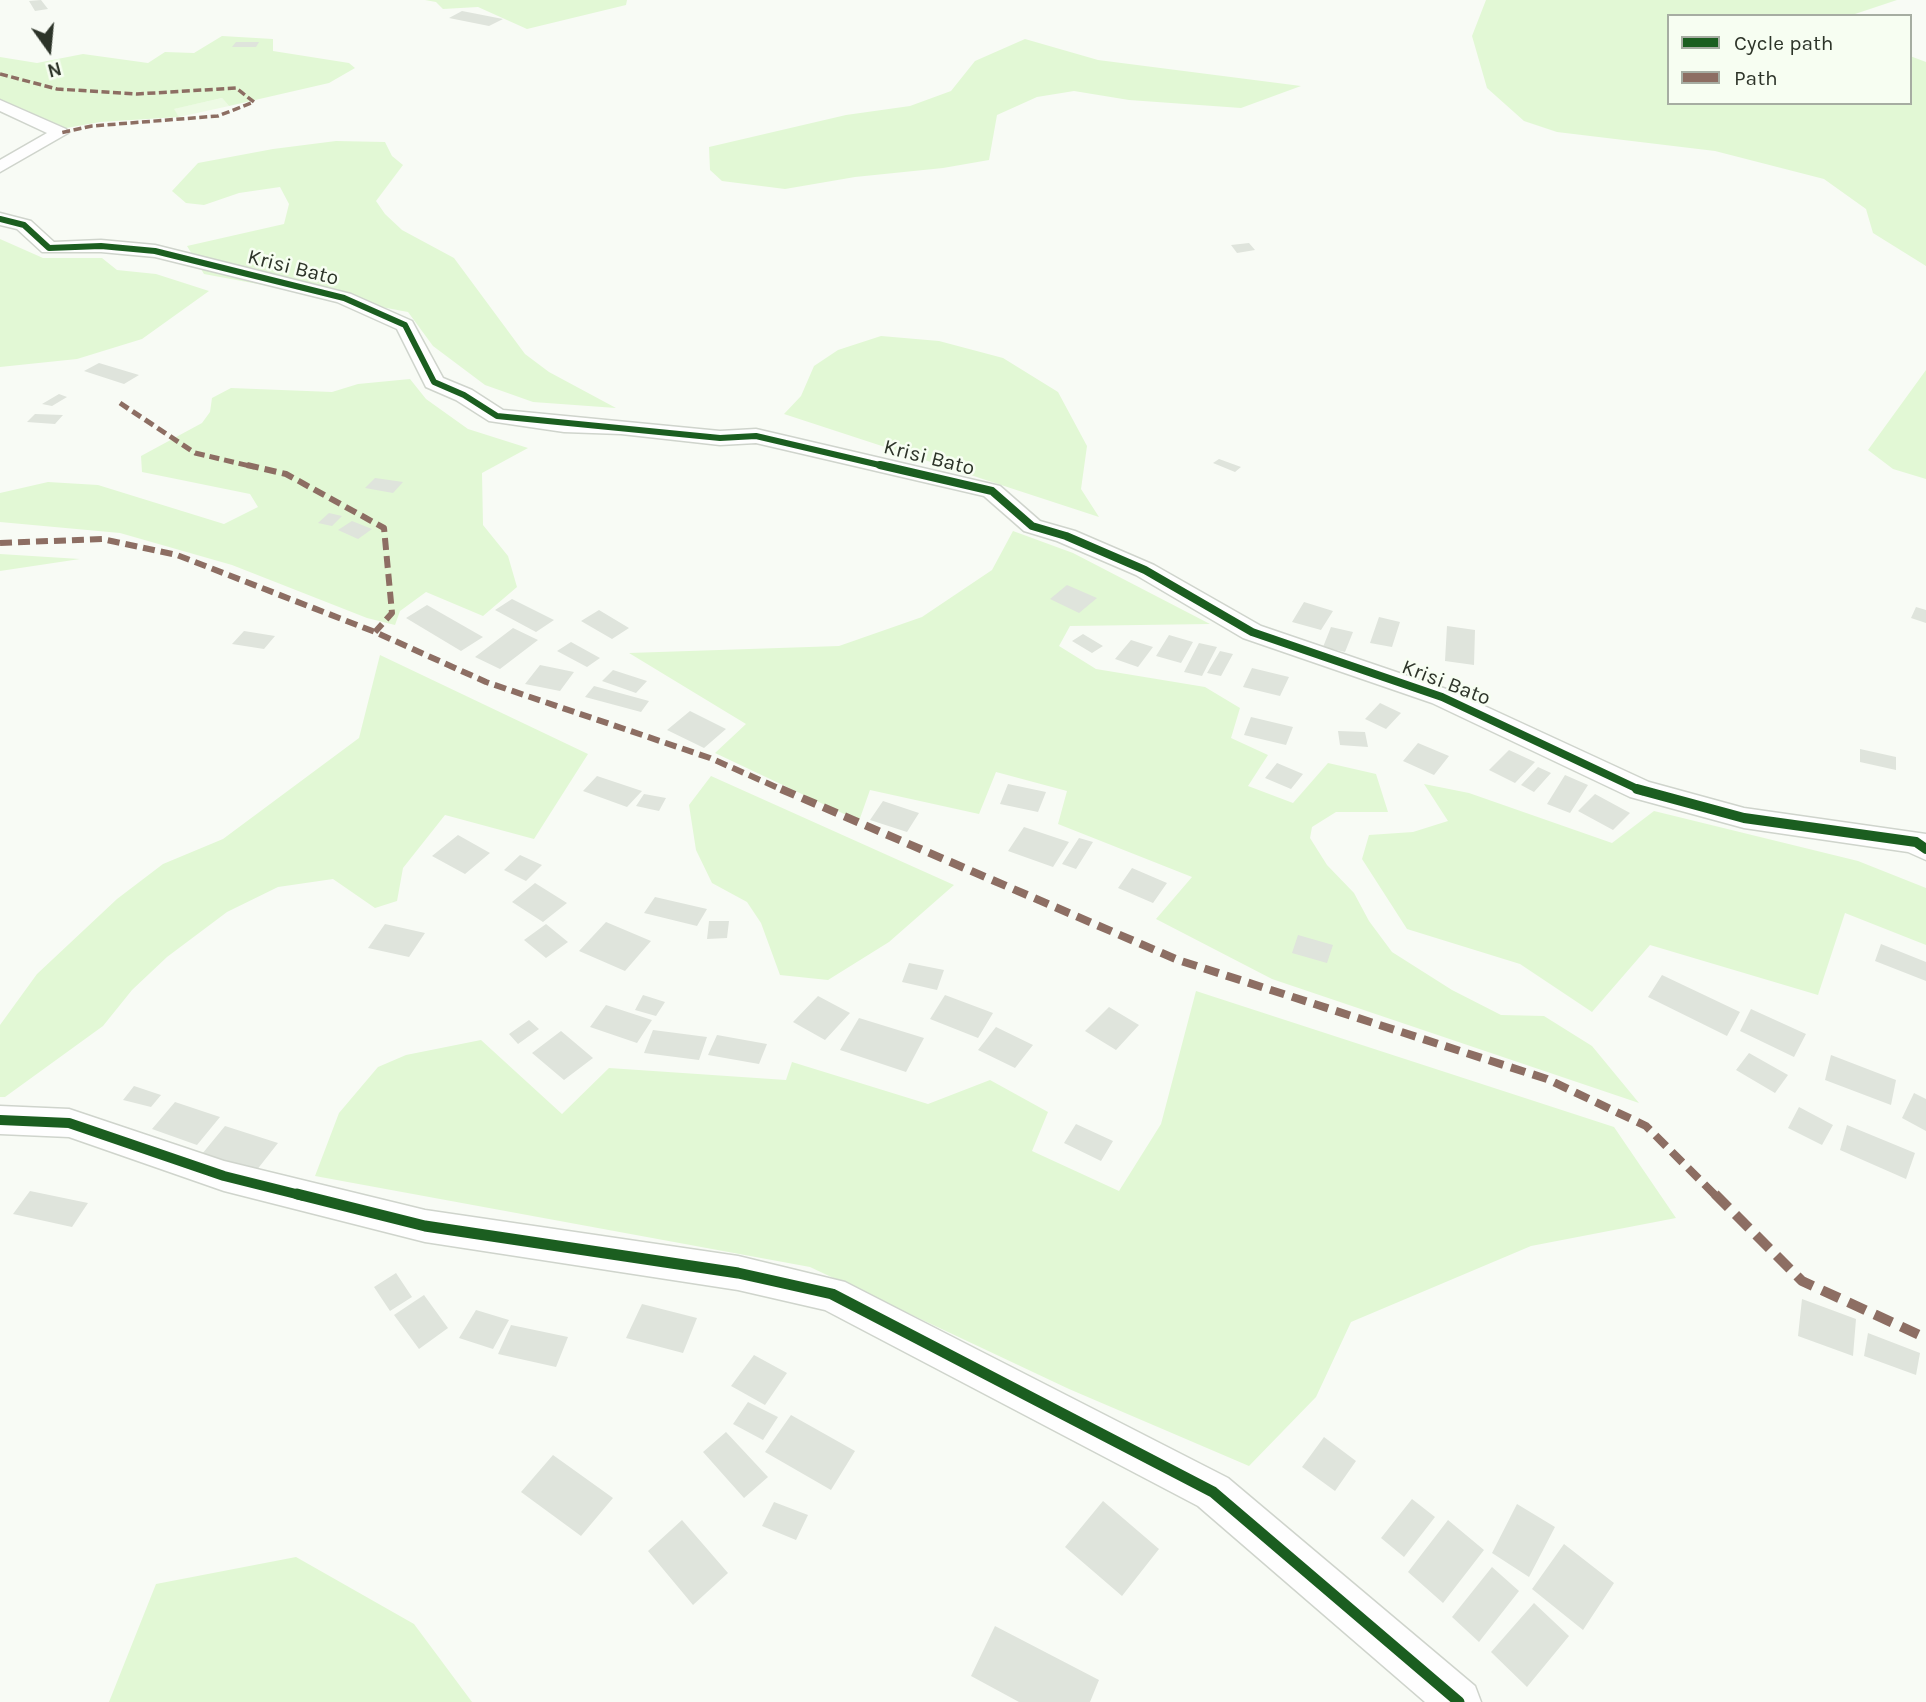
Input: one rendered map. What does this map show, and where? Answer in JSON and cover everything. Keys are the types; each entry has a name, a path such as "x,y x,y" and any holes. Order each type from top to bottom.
{"street":[{"path":"0,105 60,132 0,167"},
{"name":"Krisi Bato","path":"0,219 24,225 49,248 100,246 155,251 344,298 405,325 434,382 464,395 497,416 564,425 621,427 720,438 756,436 992,491 1032,526 1145,569 1252,632 1442,697 1640,790 1744,818 1916,842 1926,849"},
{"path":"0,1120 69,1123 223,1176 425,1226 738,1273 832,1294 1213,1492 1459,1702"}],"shaded area":[{"path":"425,0 627,0 626,5 527,29 478,7 443,9 436,2"},
{"path":"1486,0 1897,0 1855,14 1667,14 1667,105 1912,105 1912,57 1926,62 1926,266 1873,233 1866,209 1824,179 1715,151 1557,132 1524,121 1487,88 1472,36"},
{"path":"222,36 273,39 273,51 349,63 355,68 329,83 229,106 222,98 174,109 179,117 100,122 61,129 0,99 0,57 37,63 83,54 148,63 165,52 194,53"},
{"path":"1025,39 1098,60 1301,86 1241,108 1129,100 1074,91 1037,97 997,115 989,160 943,168 855,177 785,189 722,181 710,170 709,147 846,115 910,106 951,91 975,61"},
{"path":"222,98 229,106 179,117 173,109"},
{"path":"336,141 385,142 392,156 403,165 376,201 385,214 402,230 454,258 525,354 549,372 616,408 533,402 485,385 433,346 408,312 204,274 187,246 284,224 289,204 280,187 239,193 204,205 186,203 172,191 198,163"},
{"path":"0,239 43,258 102,258 117,270 156,274 209,291 142,339 77,359 0,367"},
{"path":"881,336 939,341 1003,358 1058,392 1087,446 1081,489 1099,517 784,414 801,396 814,366 838,350"},
{"path":"1926,370 1926,479 1893,469 1868,450"},
{"path":"410,379 426,399 468,429 528,448 482,473 483,525 508,556 517,587 483,616 426,592 400,611 395,625 367,618 232,565 120,533 0,522 0,493 48,482 98,485 224,524 258,507 250,494 142,472 141,456 202,423 210,412 212,398 231,388 332,392 358,384"},
{"path":"1013,531 1073,553 1210,624 1070,626 1059,646 1096,669 1205,687 1240,708 1231,738 1268,755 1248,786 1293,803 1328,763 1376,774 1388,812 1336,812 1312,827 1310,838 1327,865 1354,893 1369,921 1392,952 1452,990 1501,1015 1544,1016 1592,1046 1639,1103 1272,979 1156,919 1192,877 1058,824 1067,791 996,772 979,814 870,790 859,821 715,753 746,724 629,653 839,646 922,617 992,570"},
{"path":"0,554 80,559 0,571"},
{"path":"380,655 588,754 534,839 445,815 403,868 397,901 375,908 333,879 278,887 227,912 167,957 132,990 103,1026 5,1097 0,1097 0,1025 37,974 117,899 163,864 223,839 359,738"},
{"path":"711,776 954,885 889,942 828,980 780,975 761,923 747,902 712,883 696,850 689,805"},
{"path":"1424,784 1469,793 1612,843 1654,811 1858,861 1926,888 1926,945 1845,913 1818,995 1650,945 1592,1012 1520,964 1407,929 1362,859 1369,835 1413,832 1448,821"},
{"path":"1196,991 1614,1127 1676,1218 1531,1246 1351,1322 1316,1397 1249,1466 1069,1389 810,1267 315,1176 339,1113 378,1067 406,1055 481,1040 562,1114 609,1068 786,1080 792,1062 928,1104 990,1080 1048,1112 1032,1151 1119,1191 1161,1124"},
{"path":"296,1557 414,1624 472,1702 109,1702 156,1584"}],"building":[{"path":"41,0 48,9 35,11 29,1"},
{"path":"462,11 503,19 489,26 449,18"},
{"path":"236,42 259,42 256,47 232,47"},
{"path":"1249,243 1255,250 1237,253 1231,245"},
{"path":"99,363 139,375 124,384 84,371"},
{"path":"59,394 67,397 52,406 42,404"},
{"path":"35,414 63,415 55,424 27,422"},
{"path":"1219,459 1241,467 1235,472 1213,463"},
{"path":"375,478 403,482 393,493 365,488"},
{"path":"329,513 342,516 332,526 318,523"},
{"path":"352,521 372,529 358,539 338,530"},
{"path":"1067,585 1097,598 1079,613 1050,599"},
{"path":"512,599 554,620 536,632 495,610"},
{"path":"1304,602 1333,611 1321,630 1292,622"},
{"path":"427,605 483,637 461,651 406,618"},
{"path":"1916,607 1926,610 1926,623 1911,618"},
{"path":"599,610 629,628 612,639 581,621"},
{"path":"1379,617 1400,622 1392,647 1370,643"},
{"path":"1447,626 1475,630 1474,665 1445,661"},
{"path":"1331,627 1353,632 1345,652 1323,647"},
{"path":"513,628 538,640 500,669 475,657"},
{"path":"244,631 275,636 264,649 232,644"},
{"path":"1083,634 1103,646 1092,653 1072,641"},
{"path":"1169,635 1193,642 1181,663 1156,656"},
{"path":"1131,640 1153,647 1138,667 1115,659"},
{"path":"571,642 600,658 587,667 557,651"},
{"path":"1199,643 1217,647 1202,676 1184,672"},
{"path":"1220,651 1233,654 1221,676 1207,673"},
{"path":"540,665 574,672 560,691 525,684"},
{"path":"1252,668 1289,677 1280,696 1243,687"},
{"path":"613,670 647,681 636,693 602,681"},
{"path":"594,686 649,701 641,712 585,697"},
{"path":"1380,703 1401,713 1386,729 1365,719"},
{"path":"690,711 726,729 704,748 667,730"},
{"path":"1251,717 1293,727 1286,745 1244,735"},
{"path":"1338,731 1365,732 1368,747 1340,745"},
{"path":"1418,743 1449,756 1434,775 1403,761"},
{"path":"1860,749 1896,757 1896,770 1860,762"},
{"path":"1509,750 1535,762 1515,783 1489,770"},
{"path":"1277,763 1303,774 1291,789 1265,778"},
{"path":"1538,767 1551,773 1534,792 1521,785"},
{"path":"1565,775 1588,785 1570,813 1547,804"},
{"path":"597,776 642,791 627,807 583,791"},
{"path":"1008,784 1046,792 1038,812 1000,804"},
{"path":"644,794 666,798 659,811 636,806"},
{"path":"1595,794 1630,813 1613,830 1578,811"},
{"path":"883,801 919,813 907,832 870,820"},
{"path":"1024,827 1069,842 1053,867 1008,851"},
{"path":"458,835 490,853 465,874 432,856"},
{"path":"1079,838 1093,842 1076,869 1062,864"},
{"path":"520,855 542,865 526,881 504,870"},
{"path":"1132,868 1167,883 1153,903 1118,888"},
{"path":"535,883 567,903 543,922 512,902"},
{"path":"655,897 707,909 697,926 644,913"},
{"path":"709,921 729,921 727,938 707,939"},
{"path":"606,922 651,941 625,971 579,951"},
{"path":"385,924 425,933 409,957 368,948"},
{"path":"546,924 568,942 546,958 524,940"},
{"path":"1298,935 1333,945 1327,963 1292,953"},
{"path":"1881,944 1926,962 1926,981 1875,961"},
{"path":"909,963 944,970 937,990 902,982"},
{"path":"1662,975 1740,1012 1727,1036 1648,997"},
{"path":"643,995 665,1002 656,1016 635,1010"},
{"path":"945,995 993,1013 978,1038 930,1019"},
{"path":"818,996 850,1013 825,1040 793,1022"},
{"path":"606,1005 652,1020 637,1043 590,1027"},
{"path":"1109,1007 1139,1025 1116,1050 1085,1031"},
{"path":"1751,1009 1806,1034 1794,1057 1740,1031"},
{"path":"859,1018 924,1038 906,1072 840,1050"},
{"path":"529,1020 539,1029 518,1044 509,1034"},
{"path":"996,1027 1033,1045 1015,1068 978,1050"},
{"path":"653,1030 707,1037 699,1060 644,1053"},
{"path":"561,1031 593,1058 564,1080 532,1053"},
{"path":"717,1035 767,1044 759,1064 708,1055"},
{"path":"1749,1053 1788,1075 1775,1093 1736,1070"},
{"path":"1831,1055 1896,1080 1891,1105 1825,1080"},
{"path":"134,1086 161,1095 151,1107 123,1100"},
{"path":"1914,1093 1926,1099 1926,1131 1902,1118"},
{"path":"175,1102 220,1117 197,1145 152,1129"},
{"path":"1799,1107 1833,1125 1822,1145 1788,1128"},
{"path":"1076,1124 1113,1141 1101,1161 1064,1143"},
{"path":"1847,1125 1915,1153 1906,1179 1840,1150"},
{"path":"225,1126 278,1143 256,1171 202,1154"},
{"path":"30,1191 88,1203 72,1227 13,1214"},
{"path":"396,1273 412,1297 390,1311 374,1287"},
{"path":"424,1295 448,1328 419,1349 394,1315"},
{"path":"1802,1299 1856,1319 1853,1356 1798,1336"},
{"path":"642,1304 697,1318 683,1353 626,1338"},
{"path":"476,1310 509,1320 493,1349 459,1338"},
{"path":"511,1325 568,1337 556,1367 498,1354"},
{"path":"1868,1333 1920,1353 1916,1375 1864,1356"},
{"path":"754,1355 787,1373 765,1405 731,1386"},
{"path":"748,1402 778,1417 763,1440 733,1424"},
{"path":"791,1415 855,1451 831,1490 765,1452"},
{"path":"726,1432 768,1477 744,1498 703,1452"},
{"path":"1324,1437 1356,1461 1335,1491 1302,1467"},
{"path":"553,1455 613,1498 581,1536 521,1492"},
{"path":"1412,1499 1435,1517 1404,1557 1381,1538"},
{"path":"1103,1501 1159,1549 1122,1596 1065,1547"},
{"path":"774,1502 808,1515 796,1540 762,1526"},
{"path":"1517,1504 1555,1527 1529,1577 1492,1553"},
{"path":"682,1520 728,1573 693,1605 648,1551"},
{"path":"1448,1520 1484,1550 1443,1603 1408,1572"},
{"path":"1564,1544 1614,1583 1583,1630 1532,1589"},
{"path":"1492,1567 1519,1591 1479,1642 1452,1617"},
{"path":"1534,1603 1569,1636 1527,1687 1491,1652"},
{"path":"995,1626 1099,1680 1090,1702 1019,1702 971,1676"}],"marked path":[{"path":"0,74 57,89 137,94 236,88 254,102 218,116 92,126 60,133"},
{"path":"120,403 195,453 286,474 384,528 392,613 375,632"},
{"path":"0,543 102,539 177,555 375,632 486,682 710,758 1178,960 1547,1079 1646,1126 1802,1281 1926,1338"}],"cycle path":[{"path":"0,219 24,225 49,248 101,246 155,251 344,298 405,325 434,382 464,395 497,416 564,425 621,427 720,438 756,436 992,491 1032,526 1066,536 1145,570 1252,632 1442,697 1640,790 1744,818 1916,842 1926,849"},
{"path":"0,1120 69,1123 224,1176 425,1226 738,1273 832,1294 1213,1492 1459,1702"}]}
